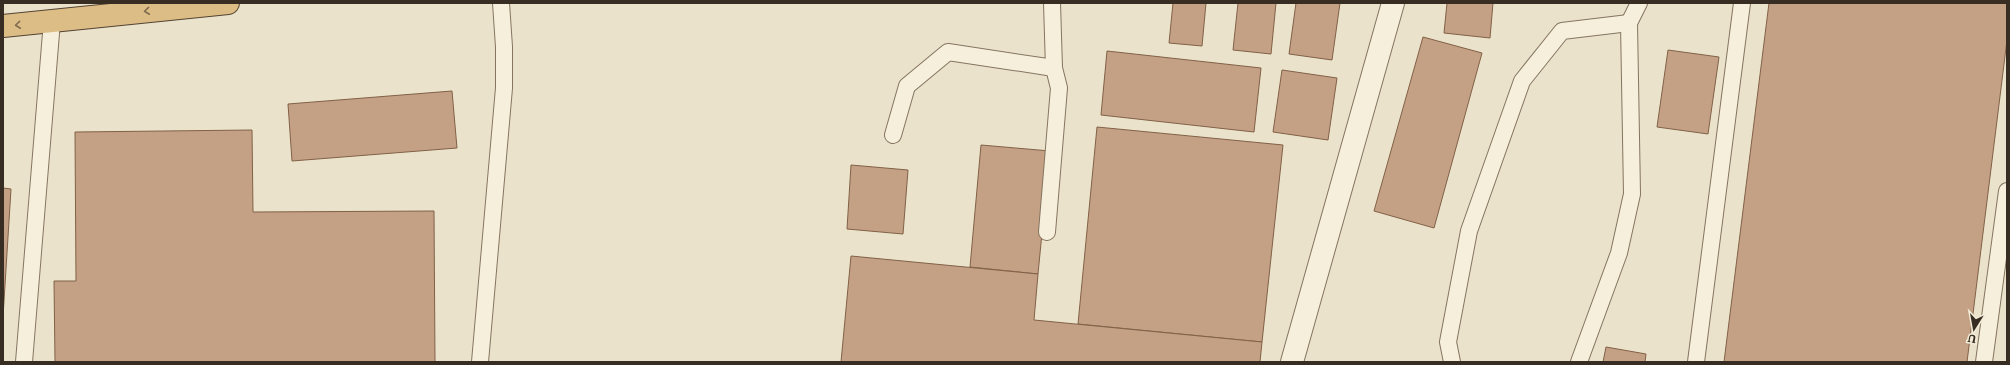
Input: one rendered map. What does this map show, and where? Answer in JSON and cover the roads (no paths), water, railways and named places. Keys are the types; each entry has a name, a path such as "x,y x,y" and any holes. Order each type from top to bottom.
{"highway":[{"path":"3,26 228,3"}],"street":[{"path":"1292,362 1393,3"}],"lane":[{"path":"480,362 504,88 504,47 501,3"},
{"path":"1047,232 1059,88 1054,68 1052,3"},
{"path":"1579,362 1619,253 1632,194 1629,23 1639,3"},
{"path":"1696,362 1742,3"},
{"path":"24,362 52,21"},
{"path":"1452,362 1448,342 1469,231 1522,81 1562,31 1629,23"},
{"path":"893,135 907,86 948,52 1054,68"},
{"path":"1984,362 2007,191"}]}
